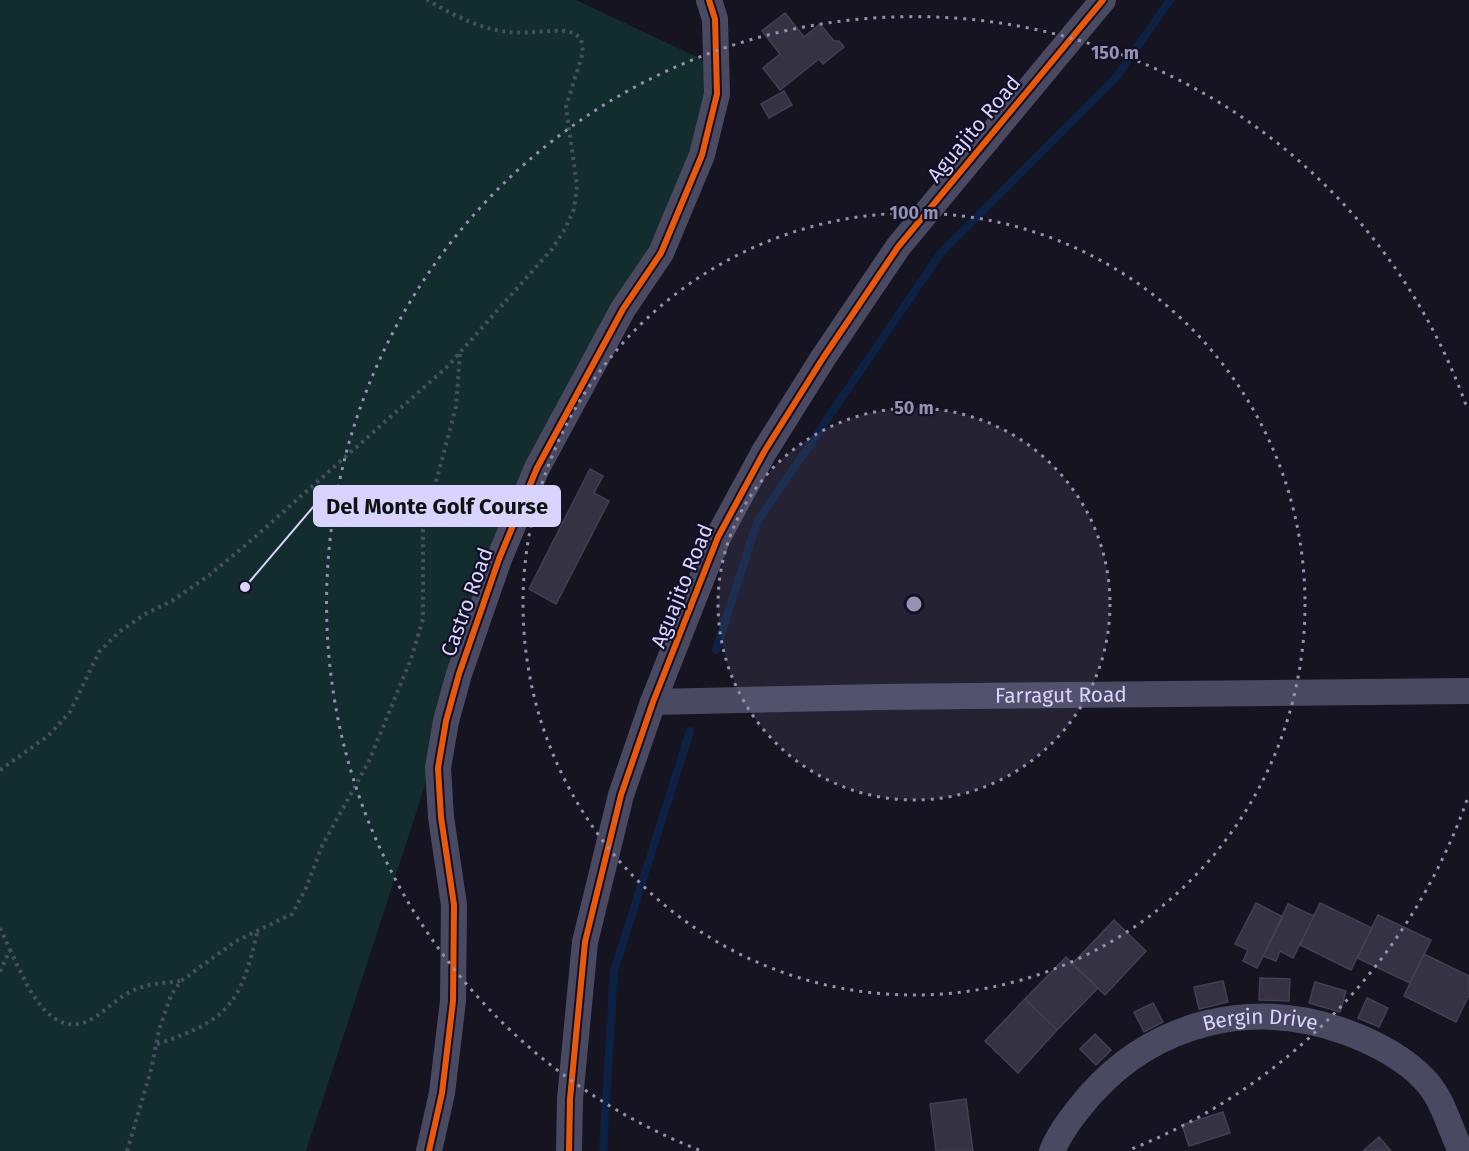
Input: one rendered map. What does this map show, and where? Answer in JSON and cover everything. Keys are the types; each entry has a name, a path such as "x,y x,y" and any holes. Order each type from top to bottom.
{"street":[{"name":"Castro Road","path":"429,1151 442,1093 453,1001 454,905 441,817 438,768 446,721 459,674 499,559 537,468 623,309 661,253 702,154 717,94 714,19 709,0"},
{"name":"Aguajito Road","path":"569,1151 570,1099 585,942 621,795 652,702 718,537 764,452 823,358 898,247 1103,0"},
{"name":"Farragut Road","path":"652,702 880,697 1469,691"},
{"name":"Bergin Drive","path":"1052,1151 1059,1134 1080,1107 1105,1079 1130,1058 1180,1031 1228,1019 1254,1017 1320,1024 1360,1037 1394,1056 1424,1079 1436,1095 1461,1151"}],"path":[{"path":"0,770 48,736 70,712 99,652 119,632 181,594 247,544 448,366 552,249 565,230 574,209 577,186 566,107 583,45 581,39 574,33 509,32 469,22 426,0"},
{"path":"127,1151 171,995 181,981 236,940 292,914 306,888 326,838 369,761 411,659 423,619 423,530 456,407 460,352"},
{"path":"0,928 39,1005 51,1016 63,1022 75,1024 88,1021 138,988 181,981"},
{"path":"156,1044 185,1035 216,1018 233,1002 249,968 258,929"},
{"path":"0,972 10,950"}],"green space":[{"path":"0,0 576,0 716,66 702,155 537,468 446,721 306,1151 0,1151"}],"building":[{"path":"785,13 804,37 820,24 834,41 839,41 844,47 823,64 819,59 780,90 763,68 780,54 762,31"},
{"path":"784,91 792,105 769,118 761,104"},
{"path":"590,469 603,476 594,493 609,501 556,604 529,589"},
{"path":"1256,903 1283,917 1257,968 1243,961 1248,950 1235,944"},
{"path":"1320,903 1372,928 1351,970 1300,945"},
{"path":"1288,904 1314,916 1293,958 1280,951 1276,961 1263,956"},
{"path":"1378,915 1431,940 1410,983 1357,958"},
{"path":"1114,920 1146,951 1105,995 1072,964"},
{"path":"1424,954 1469,976 1469,995 1456,1022 1404,996"},
{"path":"1066,957 1098,988 1057,1030 1025,999"},
{"path":"1260,978 1290,979 1289,1001 1259,1000"},
{"path":"1223,981 1228,1002 1199,1009 1194,987"},
{"path":"1315,982 1346,991 1340,1012 1309,1003"},
{"path":"1367,998 1388,1008 1379,1027 1358,1018"},
{"path":"1025,999 1057,1030 1018,1073 985,1041"},
{"path":"1153,1003 1163,1022 1144,1032 1134,1012"},
{"path":"1095,1034 1111,1050 1096,1065 1080,1049"},
{"path":"966,1099 973,1151 936,1151 930,1104"},
{"path":"1223,1112 1230,1133 1189,1146 1182,1125"},
{"path":"1379,1137 1391,1151 1363,1151"}],"waterway":[{"path":"716,650 757,522 940,254 1117,76 1170,0"},
{"path":"603,1151 614,971 690,731"}],"cycle path":[{"path":"429,1151 442,1093 453,1001 454,905 441,817 438,768 446,721 459,674 499,559 537,468 623,309 661,253 702,155 717,94 715,19 709,0"},
{"path":"569,1151 570,1099 585,942 621,795 653,702 718,537 764,452 823,358 898,247 1103,0"}],"place":[{"name":"Del Monte Golf Course","path":"245,587"}]}
